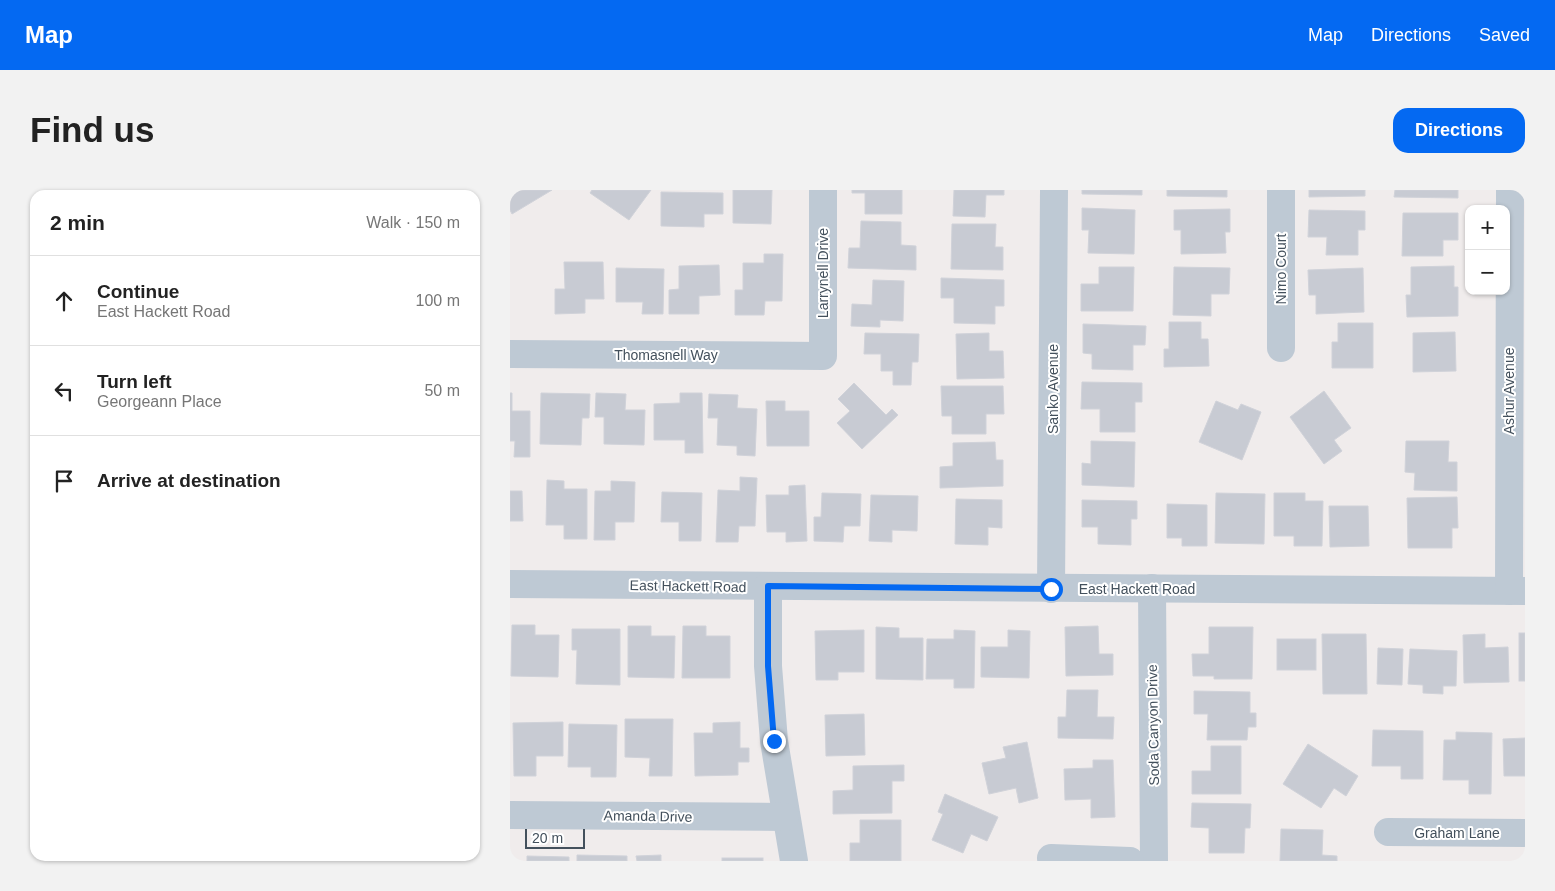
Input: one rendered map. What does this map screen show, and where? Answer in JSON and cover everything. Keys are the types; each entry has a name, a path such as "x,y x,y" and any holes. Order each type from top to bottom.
{"street":[{"name":"Larrynell Drive","path":"823,190 823,356"},
{"name":"Sanko Avenue","path":"1051,589 1054,190"},
{"name":"Nimo Court","path":"1280,348 1281,190"},
{"name":"Ashur Avenue","path":"1510,190 1517,350 1517,591"},
{"name":"Thomasnell Way","path":"510,354 823,356"},
{"name":"East Hackett Road","path":"510,584 1517,591"},
{"path":"768,586 768,666 774,741 785,817 794,861"},
{"name":"Soda Canyon Drive","path":"1152,588 1154,861"},
{"name":"Amanda Drive","path":"510,814 785,817"},
{"name":"Graham Lane","path":"1388,832 1525,833"},
{"path":"1051,858 1130,861"}],"building":[{"path":"510,190 552,190 512,214 510,210"},
{"path":"592,190 651,190 629,220 590,193"},
{"path":"733,190 772,190 771,224 733,223"},
{"path":"852,190 902,190 902,214 865,214 865,193 852,193"},
{"path":"954,190 1004,190 1004,195 986,195 985,217 953,216"},
{"path":"1082,190 1142,190 1142,195 1082,194"},
{"path":"1167,190 1227,190 1227,197 1167,196"},
{"path":"1309,190 1365,190 1365,196 1309,197"},
{"path":"1395,190 1458,190 1458,198 1394,197"},
{"path":"661,192 723,193 723,214 704,214 704,227 661,226"},
{"path":"1082,208 1135,210 1134,254 1088,253 1089,230 1082,230"},
{"path":"1230,209 1230,232 1225,232 1226,253 1181,254 1181,230 1174,230 1174,210"},
{"path":"1309,210 1365,211 1365,230 1358,230 1358,255 1326,255 1327,237 1308,237"},
{"path":"1403,213 1458,213 1458,240 1443,240 1443,256 1402,256"},
{"path":"861,221 901,222 901,245 916,246 916,270 848,268 849,248 860,248"},
{"path":"952,224 996,224 995,247 1003,247 1003,270 951,269"},
{"path":"764,254 783,254 782,301 765,301 764,315 735,315 735,290 743,290 743,263 764,263"},
{"path":"564,262 603,262 604,299 585,299 585,313 555,314 555,289 565,289"},
{"path":"719,265 720,295 699,296 699,314 669,314 669,290 679,289 679,266"},
{"path":"1454,266 1454,287 1458,287 1458,316 1407,317 1406,295 1411,295 1411,267"},
{"path":"1099,267 1134,267 1133,311 1081,311 1081,284 1099,284"},
{"path":"1174,267 1230,268 1229,294 1211,294 1211,316 1173,315"},
{"path":"616,268 664,269 663,314 642,314 643,302 616,302"},
{"path":"1363,268 1364,312 1316,314 1316,295 1309,295 1308,270"},
{"path":"941,278 1004,280 1004,306 995,306 995,324 954,323 954,298 941,298"},
{"path":"873,280 904,281 903,321 880,320 880,327 851,326 852,304 872,305"},
{"path":"1169,322 1201,322 1201,339 1208,339 1209,366 1164,367 1164,349 1169,349"},
{"path":"1338,323 1373,323 1373,368 1332,368 1332,342 1338,342"},
{"path":"1083,324 1146,326 1145,345 1133,345 1133,370 1092,369 1092,354 1083,353"},
{"path":"1455,332 1456,371 1413,372 1413,333"},
{"path":"865,333 919,334 918,362 912,362 911,385 893,385 893,371 881,371 881,354 864,354"},
{"path":"989,333 989,351 1003,351 1004,378 957,379 956,334"},
{"path":"1082,382 1142,383 1142,402 1135,402 1135,432 1100,432 1100,409 1081,409"},
{"path":"854,383 886,415 892,409 898,415 862,449 837,423 850,411 838,399"},
{"path":"941,386 1003,386 1004,414 986,414 986,434 952,434 952,416 942,416"},
{"path":"1324,391 1351,428 1334,440 1342,451 1324,464 1290,417"},
{"path":"510,393 512,393 512,411 530,411 530,457 514,457 515,441 510,441"},
{"path":"541,393 590,394 589,418 582,418 581,445 540,444"},
{"path":"596,393 626,394 625,410 645,410 644,445 604,444 604,417 595,417"},
{"path":"680,393 702,393 703,453 685,453 685,440 654,440 654,404 680,403"},
{"path":"709,394 738,395 737,408 757,409 755,456 737,455 737,446 717,445 718,418 708,418"},
{"path":"766,401 785,401 785,411 809,411 809,446 767,446"},
{"path":"1216,401 1238,410 1241,404 1261,412 1242,460 1199,442"},
{"path":"1091,441 1135,442 1134,487 1082,485 1082,463 1091,464"},
{"path":"1406,441 1449,441 1448,462 1457,462 1457,491 1414,490 1415,473 1405,472"},
{"path":"995,442 996,460 1003,460 1003,486 940,488 940,467 953,466 953,443"},
{"path":"740,477 757,478 755,526 739,526 738,542 716,542 718,490 740,491"},
{"path":"547,480 564,481 564,489 587,489 587,539 564,539 564,525 546,525"},
{"path":"611,481 635,482 634,522 615,522 615,540 594,540 595,491 611,491"},
{"path":"805,485 807,541 786,542 786,532 767,532 766,495 789,495 789,486"},
{"path":"510,491 522,491 523,521 510,521"},
{"path":"662,492 702,493 701,541 679,541 679,522 661,522"},
{"path":"822,493 861,494 860,526 844,526 843,542 814,541 814,517 821,517"},
{"path":"1216,493 1265,494 1264,544 1215,543"},
{"path":"1274,493 1305,493 1305,501 1323,501 1322,546 1294,546 1294,536 1274,536"},
{"path":"871,495 918,496 917,531 892,530 892,542 869,541"},
{"path":"1457,497 1458,528 1452,528 1452,548 1408,548 1407,498"},
{"path":"956,499 1002,500 1002,528 988,527 988,545 955,544"},
{"path":"1082,500 1137,501 1137,519 1131,519 1131,545 1098,544 1098,527 1082,527"},
{"path":"1167,504 1207,505 1207,546 1182,546 1182,538 1167,538"},
{"path":"1329,506 1368,506 1369,546 1330,547"},
{"path":"512,625 535,625 535,635 559,635 558,677 511,676"},
{"path":"628,626 651,626 651,636 675,636 674,678 628,677"},
{"path":"683,626 706,626 706,636 730,636 730,678 682,678"},
{"path":"1098,626 1099,654 1113,654 1113,675 1066,676 1065,627"},
{"path":"876,627 899,628 899,638 923,638 923,680 876,679"},
{"path":"1209,627 1253,627 1252,679 1214,679 1214,676 1193,676 1192,654 1209,654"},
{"path":"572,629 620,629 620,685 576,684 577,650 572,650"},
{"path":"864,630 864,672 838,672 838,680 816,680 815,631"},
{"path":"954,630 975,631 974,688 954,688 954,679 926,679 927,639 954,639"},
{"path":"1008,630 1030,631 1029,678 981,677 981,647 1008,647"},
{"path":"1519,633 1525,633 1525,681 1519,681"},
{"path":"1322,634 1366,634 1367,694 1323,694"},
{"path":"1485,634 1485,648 1508,647 1509,682 1464,683 1463,635"},
{"path":"1277,639 1316,639 1316,670 1277,670"},
{"path":"1378,648 1403,649 1402,685 1377,684"},
{"path":"1410,649 1457,651 1456,686 1443,686 1443,694 1423,693 1423,685 1408,684"},
{"path":"1067,690 1098,690 1097,717 1114,717 1113,739 1058,738 1058,717 1066,717"},
{"path":"1194,691 1250,692 1250,713 1256,713 1256,727 1248,727 1247,740 1207,740 1208,714 1194,714"},
{"path":"864,714 865,755 826,756 825,715"},
{"path":"625,719 673,719 672,776 649,776 650,758 625,757"},
{"path":"563,722 563,756 536,756 536,776 514,776 513,723"},
{"path":"740,722 740,748 749,748 749,762 738,762 738,775 695,776 694,733 713,733 713,723"},
{"path":"569,724 617,725 616,777 591,777 591,767 568,767"},
{"path":"1373,730 1423,731 1423,779 1401,779 1401,766 1372,766"},
{"path":"1456,732 1492,733 1491,794 1469,794 1469,780 1443,780 1444,740 1456,740"},
{"path":"1525,738 1525,776 1504,776 1503,739"},
{"path":"1027,742 1038,798 1019,803 1016,788 989,794 982,763 1006,758 1003,747"},
{"path":"1308,744 1358,776 1346,796 1334,788 1321,808 1283,784"},
{"path":"1211,746 1241,746 1241,794 1192,794 1192,771 1211,771"},
{"path":"1093,760 1113,760 1115,817 1091,818 1091,799 1065,800 1064,769 1093,768"},
{"path":"904,765 904,781 892,781 892,813 833,814 833,791 853,790 853,766"},
{"path":"945,794 998,817 987,841 971,834 963,853 932,840 943,814 938,812"},
{"path":"1192,803 1251,804 1250,828 1245,828 1244,853 1209,853 1209,828 1191,827"},
{"path":"860,820 901,820 901,861 850,861 850,843 860,843"},
{"path":"1281,829 1323,830 1322,855 1337,856 1337,861 1280,861"},
{"path":"577,855 627,856 627,861 577,861"},
{"path":"661,855 661,861 637,861 636,856"},
{"path":"527,856 569,857 569,861 527,861"},
{"path":"722,858 763,858 763,861 722,861"}],"route":[{"path":"774,741 768,666 768,586 1051,589"}]}
